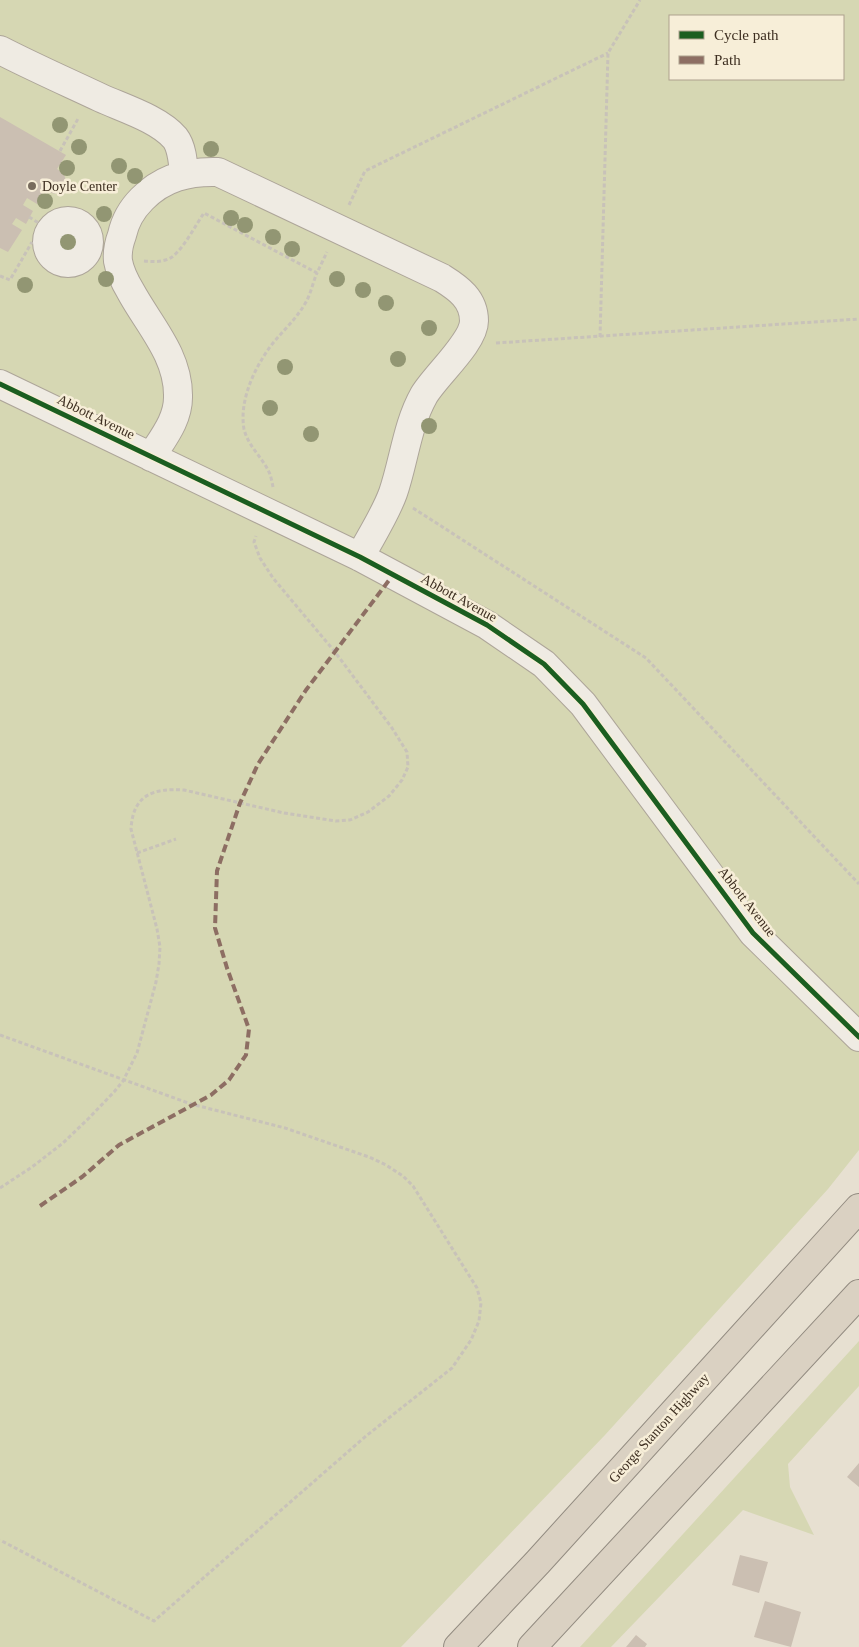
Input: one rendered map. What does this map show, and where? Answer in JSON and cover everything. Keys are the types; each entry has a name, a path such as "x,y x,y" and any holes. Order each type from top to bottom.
{"highway":[{"name":"George Stanton Highway","path":"458,1647 538,1562 859,1208"},
{"path":"532,1647 859,1294"}],"street":[{"path":"0,50 152,121 173,136 178,142 182,154 184,174"},
{"path":"130,256 123,228 134,207 147,194 165,181 184,174 218,172 442,278 458,288 467,298 473,309 474,322 472,333 465,345 438,375 424,396 414,417 392,495 360,557"},
{"path":"88,248 130,256"},
{"path":"130,256 118,259 122,276 169,356 176,376 178,395 176,412 169,428 151,456"},
{"name":"Abbott Avenue","path":"0,384 360,557 488,625 544,664 583,704 753,933 859,1037"}],"path":[{"path":"600,337 608,53 640,0"},
{"path":"274,491 269,472 253,450 245,431 243,416 247,394 257,368 271,346 291,324 307,301 316,273 365,171 608,53"},
{"path":"60,152 92,94"},
{"path":"130,256 164,260 172,257 204,213 316,273"},
{"path":"29,217 42,225"},
{"path":"0,276 10,280 32,242"},
{"path":"465,345 859,319"},
{"path":"392,495 646,658 859,884"},
{"path":"0,1188 32,1167 63,1143 114,1092 123,1080 137,1053 160,964 158,929 132,829 132,819 139,804 146,796 155,791 169,789 184,790 284,813 336,821 350,820 368,812 389,796 402,780 408,767 407,752 392,728 335,652 273,578 260,558 254,542 257,528"},
{"path":"137,854 176,840"},
{"path":"0,1035 191,1104 285,1128 369,1157 386,1165 403,1176 413,1186 477,1288 481,1303 479,1321 471,1340 452,1368 366,1436 154,1621 0,1540"}],"green space":[{"path":"0,0 859,0 859,1150 828,1189 605,1435 401,1647 0,1647"},
{"path":"859,1341 859,1386 788,1464 790,1487 814,1535 743,1510 611,1647 580,1647"}],"building":[{"name":"Doyle Center","path":"0,117 66,155 57,169 65,177 66,183 64,188 55,194 45,191 37,204 27,198 23,205 33,211 26,224 16,218 12,224 22,230 8,252 0,248"},
{"path":"859,1463 859,1487 847,1477"},
{"path":"740,1555 768,1562 759,1593 732,1585"},
{"path":"765,1601 801,1612 791,1647 754,1637"},
{"path":"636,1635 647,1644 645,1647 626,1647"}],"marked path":[{"path":"40,1206 82,1177 119,1145 211,1095 229,1080 246,1055 249,1029 215,928 217,871 240,803 258,764 306,690 393,575"}],"cycle path":[{"path":"0,384 360,557 487,625 544,664 583,704 753,933 859,1037"}],"place":[{"name":"Doyle Center","path":"32,186"}]}
